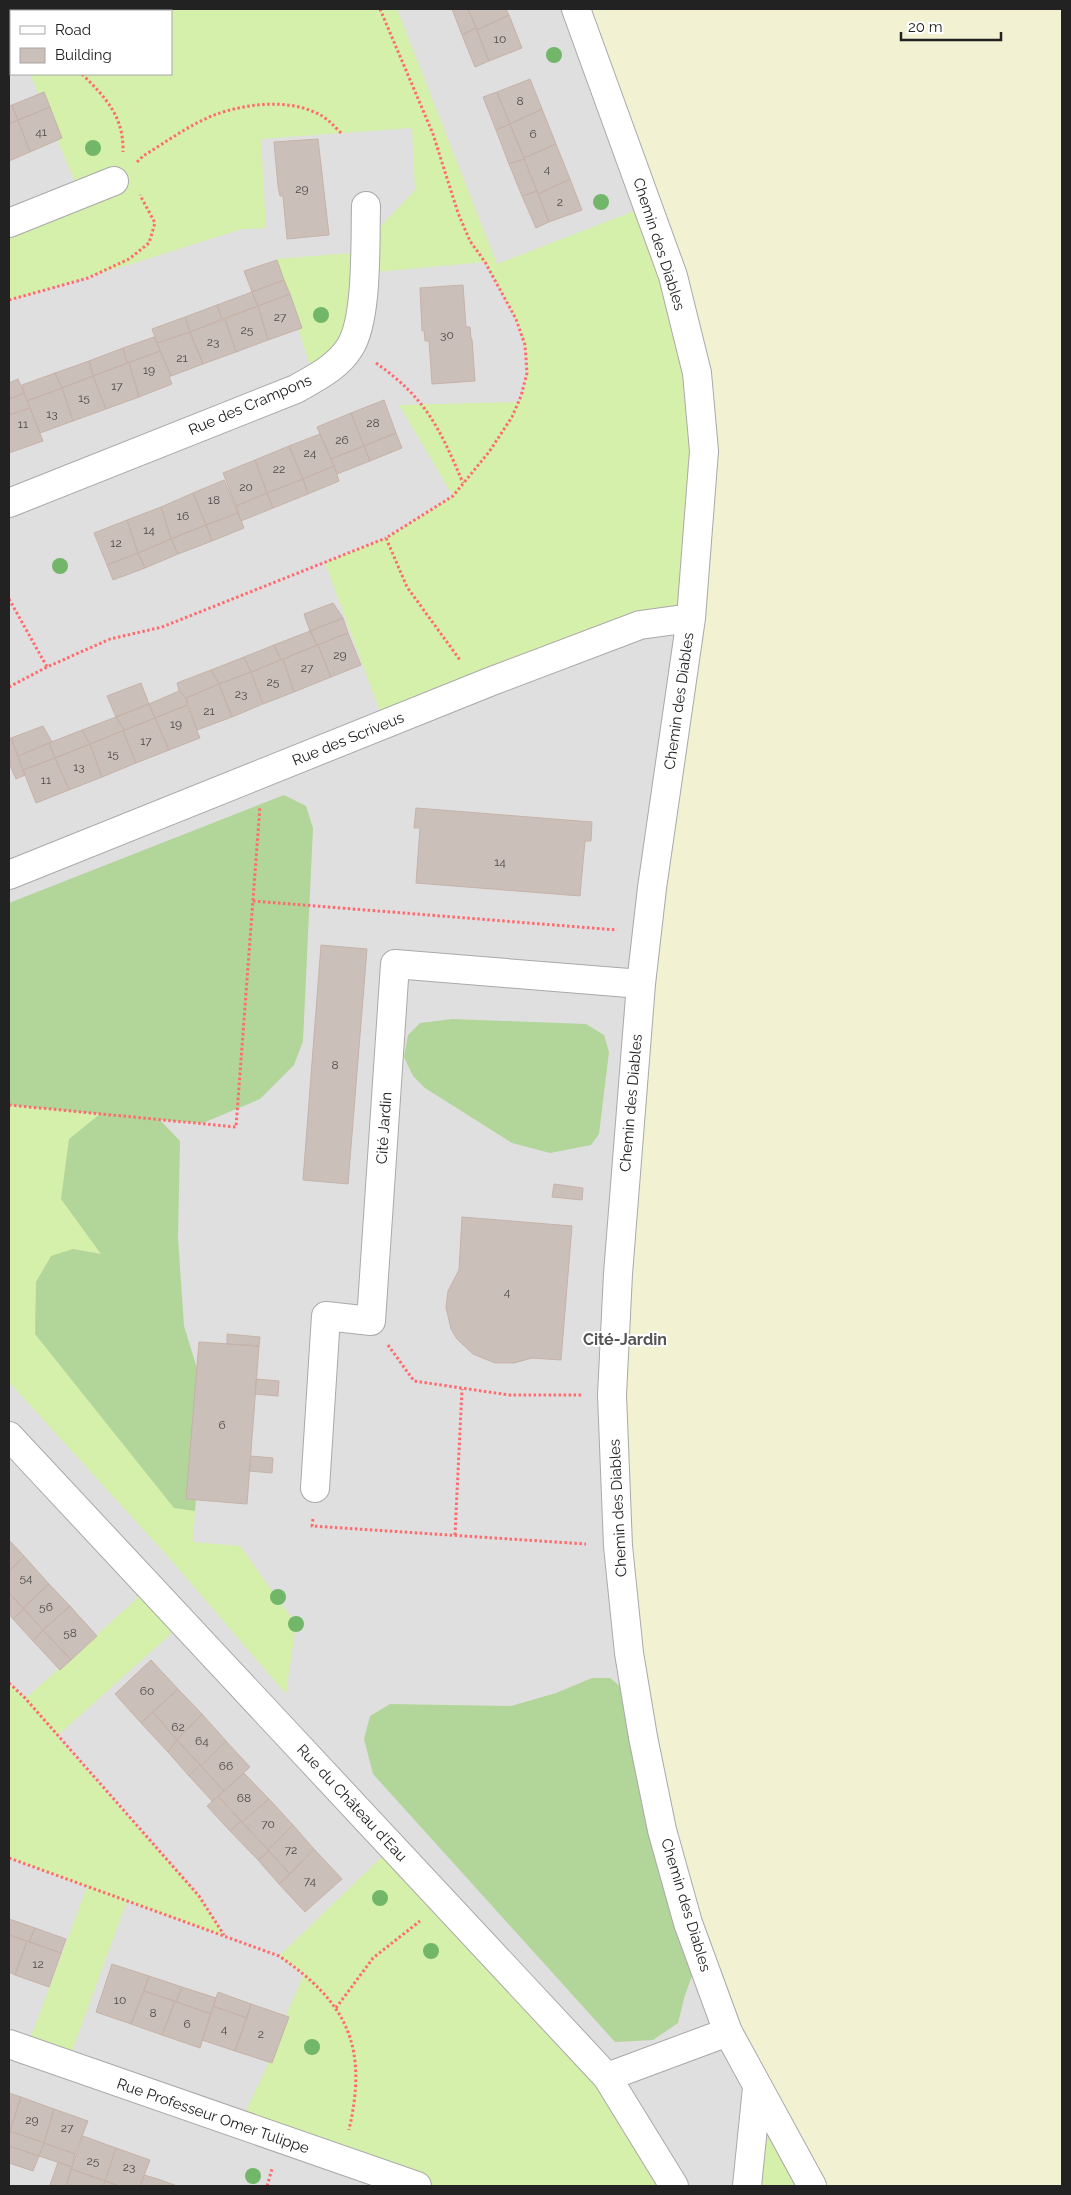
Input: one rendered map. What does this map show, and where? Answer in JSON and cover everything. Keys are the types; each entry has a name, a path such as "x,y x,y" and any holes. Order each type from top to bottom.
{"street":[{"name":"Chemin des Diables","path":"576,9 672,276 697,373 704,451 691,618 652,888 641,984 618,1274 612,1395 618,1546 642,1737 662,1830 688,1923 728,2032 812,2186"},
{"path":"9,223 114,181"},
{"name":"Rue des Crampons","path":"9,503 296,389 327,371 350,347 361,318 366,206"},
{"name":"Rue des Scriveus","path":"9,875 492,682 640,625 691,618"},
{"name":"Cité Jardin","path":"370,1321 395,964 641,984"},
{"path":"315,1488 326,1316 370,1321"},
{"name":"Rue du Château d'Eau","path":"9,1436 607,2077 674,2186"},
{"path":"607,2077 728,2032"},
{"name":"Rue Professeur Omer Tulippe","path":"9,2044 417,2186"},
{"path":"747,2186 757,2088"}],"path":[{"path":"9,686 110,638 162,627 386,538 453,496 489,452 512,417 521,396 527,373 525,345 516,319 485,262 470,241 458,213 432,134 380,9"},
{"path":"83,75 102,94 117,115 124,151 114,181"},
{"path":"114,181 143,156 216,114 252,106 288,106 313,111 327,118 341,133"},
{"path":"9,300 88,278 128,259 149,243 155,223 140,194 129,185 114,181"},
{"path":"350,347 396,377 418,398 435,422 463,484"},
{"path":"386,538 407,587 440,634 462,663 492,682"},
{"path":"9,599 46,667"},
{"path":"9,1105 236,1127 263,773"},
{"path":"253,901 648,932"},
{"path":"370,1321 414,1381 509,1395 612,1395"},
{"path":"455,1535 462,1389"},
{"path":"315,1488 312,1526 618,1546"},
{"path":"9,1683 26,1698 199,1896 224,1936"},
{"path":"9,1858 279,1956 323,1991 348,2028 355,2057 357,2078 355,2106 342,2160"},
{"path":"336,2008 373,1958 444,1902"}],"shaded area":[{"path":"9,9 576,9 673,276 757,2088 747,2186 9,2186"}],"green space":[{"path":"397,9 497,264 647,206 697,373 691,618 385,725 325,563 386,538 453,496 399,405 519,402 525,384 527,365 520,329 485,262 364,273 361,318 314,378 276,259 364,252 378,229 415,190 412,128 261,139 266,228 242,229 9,300 9,223 80,194 30,75 172,75 172,10 146,10"},
{"path":"576,9 1062,9 1062,2186 812,2186 757,2088 662,1830 612,1395 691,618 697,373"},
{"path":"284,795 306,806 313,828 303,1041 294,1065 260,1099 203,1123 160,1120 180,1141 178,1238 184,1326 204,1391 195,1511 174,1508 35,1334 36,1282 51,1256 73,1249 101,1254 61,1199 69,1139 100,1114 9,1105 9,903"},
{"path":"453,1019 586,1024 604,1035 609,1052 599,1134 591,1145 550,1153 512,1143 425,1088 413,1076 404,1057 408,1035 420,1023"},
{"path":"9,1105 101,1114 102,1254 73,1249 174,1508 195,1511 193,1542 240,1546 296,1624 286,1694 170,1559 9,1382"},
{"path":"150,1587 183,1623 57,1736 199,1896 224,1936 127,1901 67,2065 26,2050 87,1887 9,1858 9,1683 26,1698"},
{"path":"592,1678 610,1678 637,1700 700,1954 685,1995 678,2023 653,2040 615,2042 373,1774 364,1739 370,1716 390,1704 511,1706 556,1693"},
{"path":"392,1847 607,2077 665,2186 417,2186 239,2125 265,2071 304,1974 279,1956"},
{"path":"757,2088 812,2186 747,2186"}],"building":[{"path":"452,9 468,9 476,28 462,35"},
{"path":"468,9 506,9 509,15 477,30"},
{"path":"509,15 522,48 489,61 477,30"},
{"path":"476,28 489,61 475,67 462,35"},
{"path":"530,79 542,109 510,124 497,92"},
{"path":"44,92 50,107 18,120 12,105"},
{"path":"497,92 510,124 496,130 483,97"},
{"path":"12,105 18,120 9,124 9,106"},
{"path":"50,107 62,138 30,152 18,120"},
{"path":"542,109 556,144 524,158 510,124"},
{"path":"18,120 30,152 9,161 9,124"},
{"path":"510,124 524,159 509,164 496,130"},
{"path":"318,139 329,235 287,239 283,196 280,196 278,186 274,142"},
{"path":"556,144 570,179 538,194 524,158"},
{"path":"524,159 537,191 522,196 509,164"},
{"path":"570,179 582,210 549,222 538,194"},
{"path":"537,191 549,222 536,228 522,196"},
{"path":"277,260 284,280 252,292 244,271"},
{"path":"284,280 290,294 258,306 252,292"},
{"path":"463,285 466,327 470,327 472,339 475,381 432,384 429,341 425,341 424,330 422,331 420,288"},
{"path":"252,292 258,306 222,319 217,305"},
{"path":"290,294 302,328 268,340 258,306"},
{"path":"217,305 222,319 190,332 185,317"},
{"path":"258,306 268,340 236,352 225,319"},
{"path":"185,317 190,332 157,343 152,329"},
{"path":"225,319 236,352 203,364 190,332"},
{"path":"190,332 203,364 171,376 157,343"},
{"path":"154,337 160,351 127,363 123,348"},
{"path":"123,348 127,363 93,376 89,361"},
{"path":"160,351 171,376 169,377 172,384 139,397 129,363"},
{"path":"89,361 93,376 62,388 55,373"},
{"path":"129,363 139,397 106,409 93,376"},
{"path":"55,373 62,388 27,401 22,385"},
{"path":"93,376 106,409 73,421 62,388"},
{"path":"18,379 24,393 9,399 9,383"},
{"path":"62,388 73,421 40,433 27,401"},
{"path":"24,393 30,408 9,415 9,399"},
{"path":"384,400 396,433 364,446 351,413"},
{"path":"30,408 43,441 9,453 9,415"},
{"path":"351,413 364,446 331,459 317,427"},
{"path":"396,433 402,448 370,461 364,446"},
{"path":"320,434 334,466 303,479 289,446"},
{"path":"289,446 303,479 267,493 255,460"},
{"path":"364,446 370,461 337,474 331,459"},
{"path":"255,460 267,493 236,506 223,473"},
{"path":"334,466 339,481 308,494 303,479"},
{"path":"303,479 308,494 273,508 267,493"},
{"path":"224,480 238,513 206,525 193,493"},
{"path":"193,493 206,525 171,539 161,507"},
{"path":"267,493 273,508 241,521 236,506"},
{"path":"161,507 171,539 138,553 127,520"},
{"path":"238,513 244,528 212,541 206,525"},
{"path":"127,520 138,553 107,565 94,533"},
{"path":"206,525 212,541 178,554 171,539"},
{"path":"171,539 178,554 145,568 138,553"},
{"path":"138,553 145,568 113,580 107,565"},
{"path":"333,603 343,618 310,631 304,614"},
{"path":"343,618 348,633 317,645 310,631"},
{"path":"310,631 317,645 281,660 274,645"},
{"path":"348,633 361,665 331,677 318,645"},
{"path":"274,645 281,660 251,672 244,657"},
{"path":"318,645 331,677 294,692 283,659"},
{"path":"244,657 251,672 219,684 211,670"},
{"path":"283,659 294,692 263,704 251,672"},
{"path":"211,670 219,684 186,698 179,691 177,683"},
{"path":"251,672 263,704 232,717 219,684"},
{"path":"141,683 149,704 116,717 107,696"},
{"path":"219,684 232,717 197,730 186,698"},
{"path":"179,691 186,698 187,705 155,718 149,704"},
{"path":"149,704 155,718 124,730 116,717"},
{"path":"187,705 200,738 169,750 155,718"},
{"path":"116,717 124,730 90,744 82,730"},
{"path":"155,718 169,750 136,763 123,731"},
{"path":"43,726 52,742 18,756 11,738"},
{"path":"82,730 90,744 55,758 49,743"},
{"path":"123,731 136,763 102,777 90,744"},
{"path":"11,738 25,775 16,779 9,763 9,739"},
{"path":"49,743 55,758 23,770 18,756"},
{"path":"90,744 102,777 69,790 55,758"},
{"path":"55,758 69,790 36,803 23,770"},
{"path":"416,808 592,822 591,841 585,841 580,896 416,883 420,828 414,828"},
{"path":"321,945 367,949 348,1184 303,1180"},
{"path":"554,1184 583,1188 582,1200 552,1197"},
{"path":"462,1217 572,1226 561,1360 532,1358 514,1363 495,1363 473,1354 457,1339 451,1329 446,1307 448,1291 459,1270"},
{"path":"227,1334 260,1337 259,1346 227,1344"},
{"path":"199,1342 259,1346 247,1504 186,1499"},
{"path":"256,1379 279,1381 278,1396 255,1394"},
{"path":"251,1456 273,1458 272,1473 249,1471"},
{"path":"9,1540 24,1556 9,1572"},
{"path":"24,1556 49,1584 23,1608 9,1593 9,1572"},
{"path":"49,1584 70,1606 43,1630 23,1608"},
{"path":"9,1593 24,1609 13,1619 9,1614"},
{"path":"70,1606 97,1636 71,1660 43,1630"},
{"path":"24,1609 43,1630 33,1641 13,1619"},
{"path":"43,1630 71,1660 60,1670 33,1641"},
{"path":"151,1660 178,1689 141,1723 115,1694"},
{"path":"178,1689 202,1714 177,1740 153,1712"},
{"path":"153,1712 177,1740 168,1752 141,1723"},
{"path":"202,1714 226,1741 201,1766 177,1740"},
{"path":"177,1740 200,1765 189,1776 168,1752"},
{"path":"226,1741 250,1767 224,1791 201,1766"},
{"path":"200,1765 224,1791 212,1801 189,1776"},
{"path":"244,1773 269,1799 242,1822 218,1796"},
{"path":"218,1796 241,1821 230,1831 207,1806"},
{"path":"269,1799 293,1825 268,1850 242,1822"},
{"path":"241,1821 269,1851 258,1860 230,1831"},
{"path":"293,1825 314,1849 290,1874 268,1850"},
{"path":"314,1849 342,1879 305,1912 279,1884"},
{"path":"269,1851 290,1874 279,1884 258,1860"},
{"path":"9,1919 35,1928 29,1942 9,1935"},
{"path":"35,1928 66,1939 61,1953 29,1942"},
{"path":"9,1935 27,1941 15,1975 9,1972"},
{"path":"27,1941 61,1953 49,1987 15,1975"},
{"path":"112,1964 149,1976 131,2024 96,2012"},
{"path":"149,1976 182,1987 176,2002 144,1991"},
{"path":"182,1987 216,1998 211,2014 176,2002"},
{"path":"144,1991 175,2001 162,2035 131,2024"},
{"path":"218,1992 251,2004 247,2018 213,2006"},
{"path":"175,2001 211,2014 200,2048 162,2035"},
{"path":"251,2004 289,2017 272,2063 235,2051"},
{"path":"213,2006 247,2018 235,2051 202,2040"},
{"path":"9,2093 21,2097 9,2134"},
{"path":"21,2097 54,2109 44,2143 10,2131"},
{"path":"54,2109 88,2121 75,2154 44,2143"},
{"path":"10,2131 44,2143 39,2156 9,2146"},
{"path":"83,2136 116,2148 105,2181 71,2169"},
{"path":"44,2143 75,2154 72,2167 39,2156"},
{"path":"9,2146 39,2156 33,2171 9,2163"},
{"path":"116,2148 150,2160 140,2186 119,2186 105,2181"},
{"path":"58,2162 72,2167 66,2186 50,2185"},
{"path":"71,2169 105,2181 103,2186 74,2186 67,2184"},
{"path":"144,2175 158,2179 177,2186 140,2186"},
{"path":"105,2181 119,2186 103,2186"}],"district":[{"name":"Cité-Jardin","path":"625,1339"}]}
